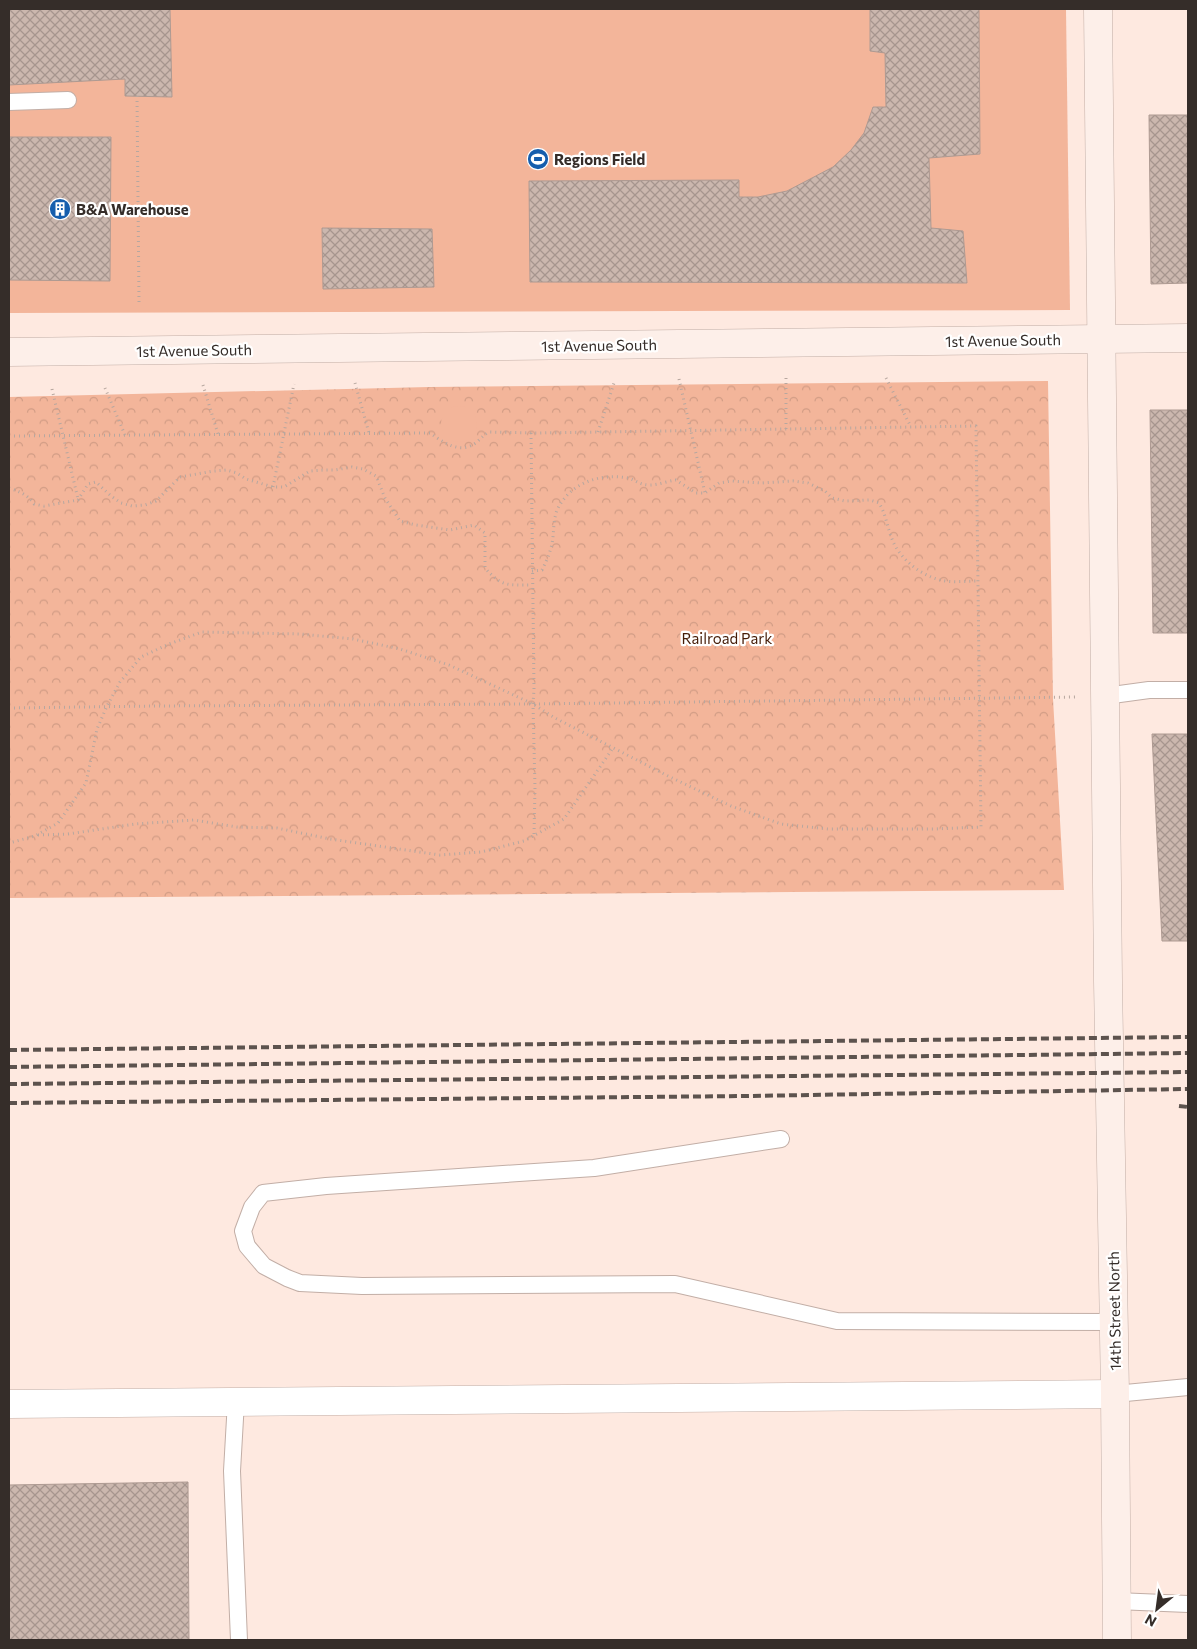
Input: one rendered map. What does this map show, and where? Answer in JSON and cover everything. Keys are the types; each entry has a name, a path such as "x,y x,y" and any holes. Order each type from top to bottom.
{"street":[{"name":"14th Street North","path":"1098,9 1108,981 1116,1394 1116,1640"},
{"name":"1st Avenue South","path":"9,352 1188,338"},
{"path":"9,1404 1116,1394"}],"lane":[{"path":"9,102 68,100"},
{"path":"1105,696 1149,690 1188,690"},
{"path":"781,1139 594,1168 326,1186 263,1193 252,1207 243,1231 248,1246 264,1266 300,1283 362,1286 675,1284 837,1321 1114,1322"},
{"path":"1116,1394 1188,1387"},
{"path":"236,1401 232,1471 239,1640"},
{"path":"1116,1600 1188,1604"}],"path":[{"path":"137,96 140,302"},
{"path":"786,378 786,429"},
{"path":"886,378 911,427"},
{"path":"679,379 705,493"},
{"path":"598,432 615,380"},
{"path":"355,383 369,433"},
{"path":"272,487 294,384"},
{"path":"203,385 218,434"},
{"path":"105,388 125,435"},
{"path":"52,389 78,500"},
{"path":"9,436 430,433 455,448 467,447 476,443 489,432 532,433 976,426 982,826 934,829 828,829 782,824 731,806 613,748 555,718 533,704 449,665 400,649 353,638 300,634 202,632 141,657 120,682 97,729 86,784 58,823 35,836"},
{"path":"532,433 534,836"},
{"path":"9,488 22,492 34,504 44,506 78,500 88,484 96,482 121,503 132,506 145,505 156,501 180,476 227,470 237,473 246,479 272,487 284,487 310,471 352,467 363,469 376,476 385,498 400,520 416,526 450,530 474,525 485,533 485,568 495,579 507,585 532,585"},
{"path":"532,571 542,570 547,560 552,544 556,512 564,498 587,481 600,477 614,476 631,479 639,484 651,485 676,480 696,493 705,493 719,483 732,481 761,484 793,481 808,483 825,491 832,498 845,501 870,500 879,503 884,512 898,552 923,574 940,580 979,581"},
{"path":"9,708 1053,699 1105,696"},
{"path":"9,843 35,836 68,834 135,824 194,820 237,827 277,828 440,856 481,852 524,841 564,819 613,748"}],"green space":[{"name":"Regions Field","path":"9,9 1066,9 1070,310 9,313"},
{"name":"Railroad Park","path":"1048,381 1053,699 1064,890 9,898 9,397 429,387"},
{"path":"459,406 466,407 472,411 476,417 476,431 472,437 466,441 459,442 452,441 446,437 442,431 441,424 442,417 446,411 452,407"}],"building":[{"path":"9,9 170,9 172,97 125,96 125,79 9,85"},
{"path":"870,9 979,9 980,154 929,158 931,228 963,231 967,283 530,282 529,181 739,180 739,197 758,197 787,191 833,167 851,150 864,133 873,107 886,107 885,53 870,51"},
{"path":"1149,115 1188,115 1188,283 1151,284"},
{"name":"B&A Warehouse","path":"9,137 111,137 110,281 9,280"},
{"path":"322,228 432,229 434,287 323,289"},
{"path":"1150,410 1188,410 1188,633 1153,633"},
{"path":"1152,734 1188,734 1188,941 1162,941"},
{"path":"188,1482 189,1640 9,1640 9,1485"}],"railway":[{"path":"9,1050 1188,1037"},
{"path":"9,1067 1188,1053"},
{"path":"9,1084 1188,1072"},
{"path":"9,1103 746,1096 1188,1089"},
{"path":"1179,1106 1188,1107"}],"place":[{"name":"Regions Field","path":"538,159"},
{"name":"B&A Warehouse","path":"60,209"}]}
